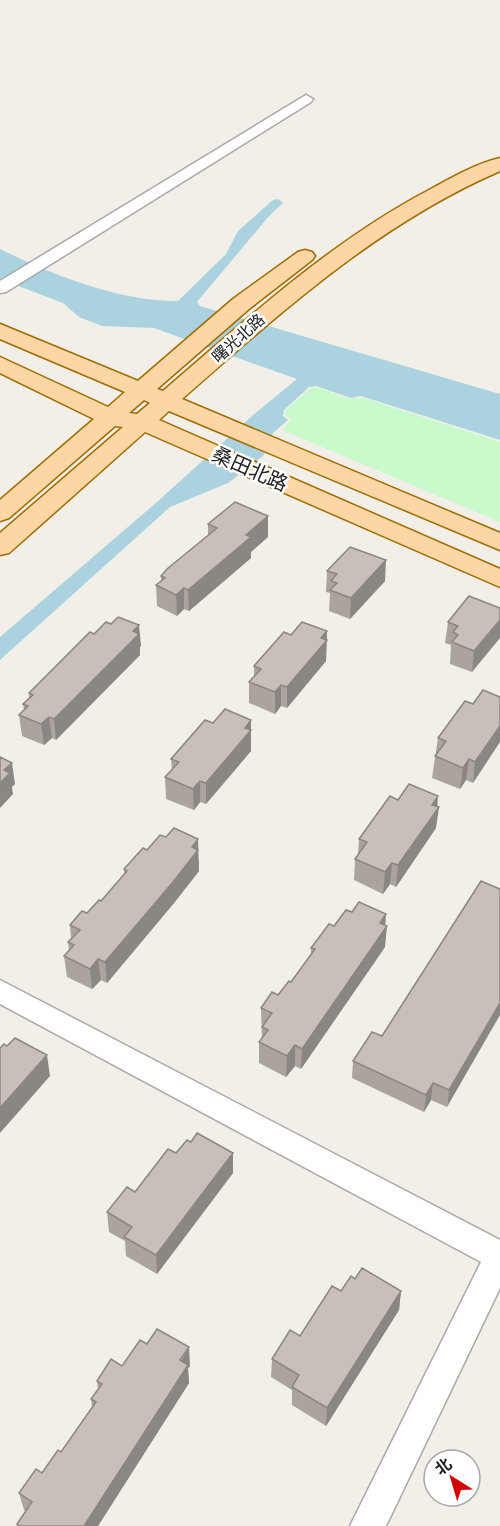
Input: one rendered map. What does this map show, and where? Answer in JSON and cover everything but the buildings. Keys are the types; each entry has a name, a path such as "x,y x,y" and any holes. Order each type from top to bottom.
{"main road":[{"name":"曙光北路","path":"0,513 241,304 296,262 385,206 454,168 500,149"},
{"name":"曙光北路","path":"0,547 269,310 373,230 423,199 500,164"},
{"name":"桑田北路","path":"0,330 500,542"},
{"name":"桑田北路","path":"0,364 111,418 143,422 500,579"}],"street":[{"path":"0,288 306,99"},
{"path":"0,991 500,1256 368,1526"}],"green space":[{"path":"316,387 346,398 363,398 500,442 500,522 282,430 291,420 285,415 286,410 311,388"}],"water":[{"path":"278,199 283,203 269,216 197,302 200,306 500,394 500,440 361,396 351,398 316,386 309,387 284,410 283,416 288,420 273,433 263,456 228,483 170,507 0,660 0,637 297,379 154,328 102,326 79,317 63,303 0,279 0,249 57,275 118,294 178,301 226,254 238,231 273,200"}]}
